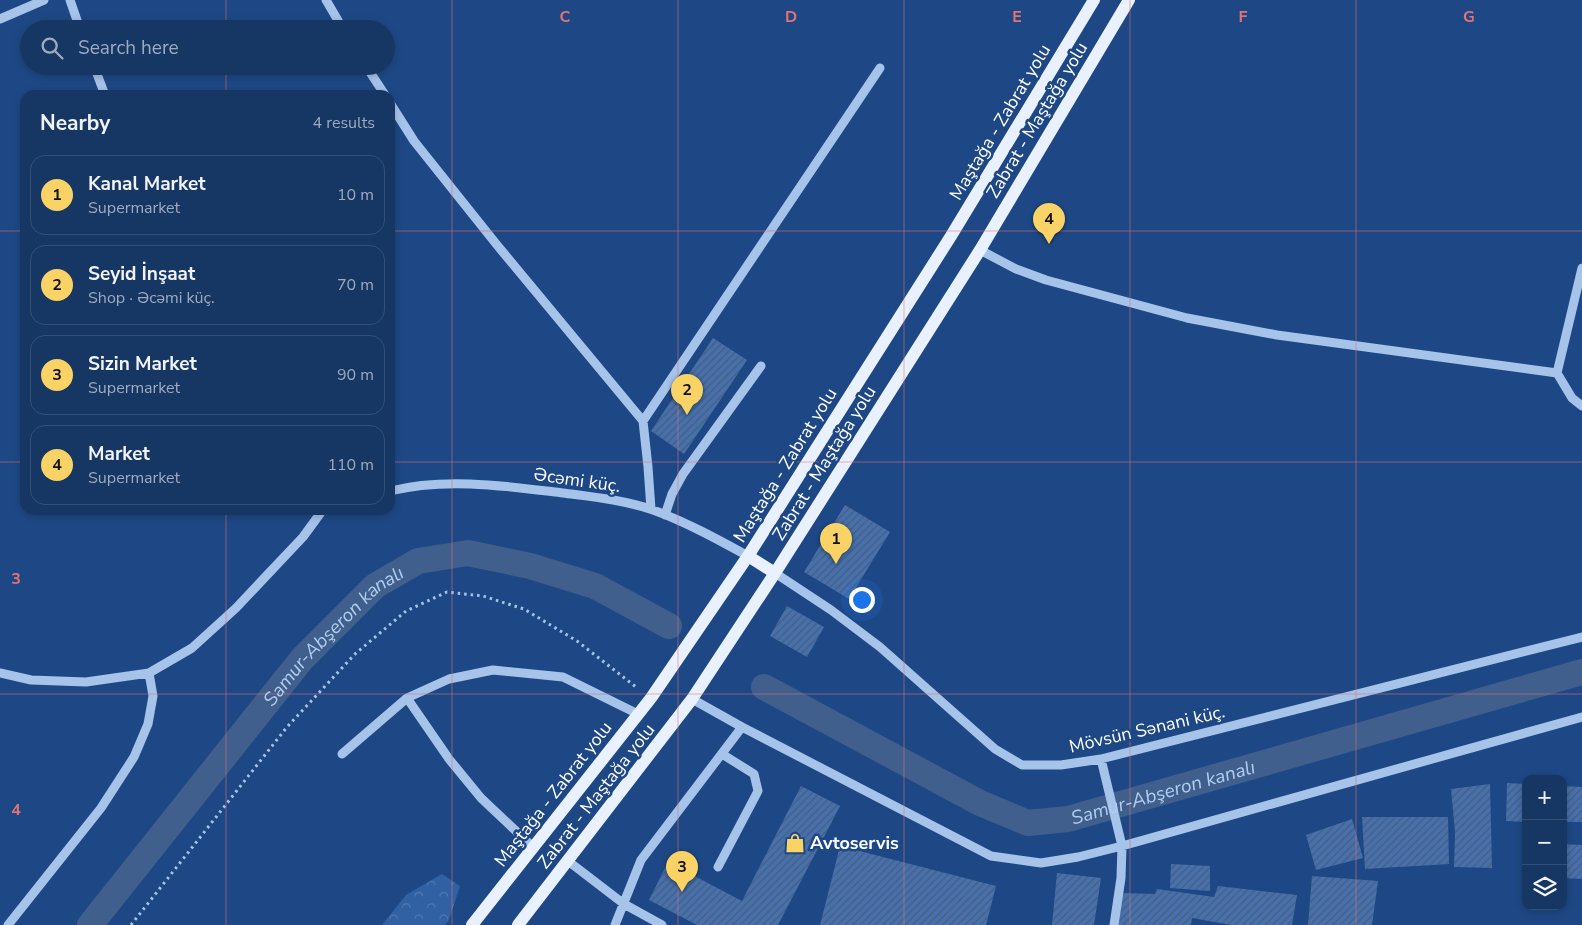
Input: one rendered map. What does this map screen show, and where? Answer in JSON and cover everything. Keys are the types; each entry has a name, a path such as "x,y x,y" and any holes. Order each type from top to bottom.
{"main road":[{"name":"Maştağa - Zabrat yolu","path":"472,925 665,680 748,556 951,236 1094,0"},
{"name":"Zabrat - Maştağa yolu","path":"518,925 692,699 775,573 980,250 1129,0"},
{"path":"748,556 775,573"}],"street":[{"path":"0,19 44,0"},
{"path":"70,0 77,20"},
{"path":"326,0 338,20"},
{"path":"643,421 880,68"},
{"path":"97,75 103,90"},
{"path":"372,75 381,90"},
{"path":"395,111 414,141 497,245 643,421 650,509"},
{"path":"980,250 1016,269 1046,280 1186,318 1278,335 1557,373"},
{"path":"1582,268 1557,373 1572,398 1582,406"},
{"path":"664,515 672,494 683,474 760,366"},
{"name":"Əcəmi küç.","path":"395,490 423,485 467,484 601,498 650,509 692,525 748,556"},
{"path":"0,673 31,680 86,682 150,672 192,648 236,608 303,537 318,515"},
{"name":"Mövsün Sənani küç.","path":"775,573 831,610 880,647 995,749 1022,765 1061,765 1101,759 1582,637"},
{"path":"342,754 407,698 449,679 493,670 563,677 638,714"},
{"path":"8,925 101,808 134,757 148,724 153,696 150,672"},
{"path":"407,698 449,758 481,798 533,846"},
{"path":"692,699 742,727 991,856 1041,863 1078,857 1122,846 1582,717"},
{"path":"615,925 641,860 742,727"},
{"path":"718,867 758,791 754,774 722,754"},
{"path":"1101,759 1122,846 1121,878 1114,925"},
{"path":"568,861 624,904 662,925"}],"green space":[{"path":"442,874 460,886 449,920 445,925 382,925 406,895"}],"building":[{"path":"713,338 747,360 684,454 651,431"},
{"path":"845,505 890,532 849,599 804,572"},
{"path":"787,606 824,627 807,657 770,636"},
{"path":"1507,783 1522,784 1522,822 1506,821"},
{"path":"1490,784 1492,868 1454,867 1455,832 1451,789"},
{"path":"801,786 840,806 778,925 697,925 649,900 668,862 742,901"},
{"path":"1567,786 1582,787 1582,822 1567,822"},
{"path":"1362,817 1448,817 1449,864 1365,869"},
{"path":"1352,819 1363,858 1316,870 1306,835"},
{"path":"1567,844 1582,845 1582,879 1567,878"},
{"path":"840,846 996,886 986,925 820,925"},
{"path":"1171,864 1210,866 1210,891 1170,888"},
{"path":"1057,873 1101,878 1094,925 1052,925"},
{"path":"1312,876 1378,881 1372,925 1308,925"},
{"path":"1218,886 1297,895 1292,925 1231,925 1192,918 1191,925 1117,925 1122,893 1155,894 1157,889 1214,897"}],"waterway":[{"name":"Samur-Abşeron kanalı","path":"90,925 302,659 375,586 418,561 468,553 530,566 595,586 669,626"},
{"name":"Samur-Abşeron kanalı","path":"764,687 980,803 1028,823 1068,819 1582,672"}],"place":[{"name":"Market","path":"1049,244"},
{"name":"Seyid İnşaat","path":"687,415"},
{"name":"Kanal Market","path":"836,564"},
{"name":"Avtoservis","path":"795,843"},
{"name":"Sizin Market","path":"682,892"}]}
